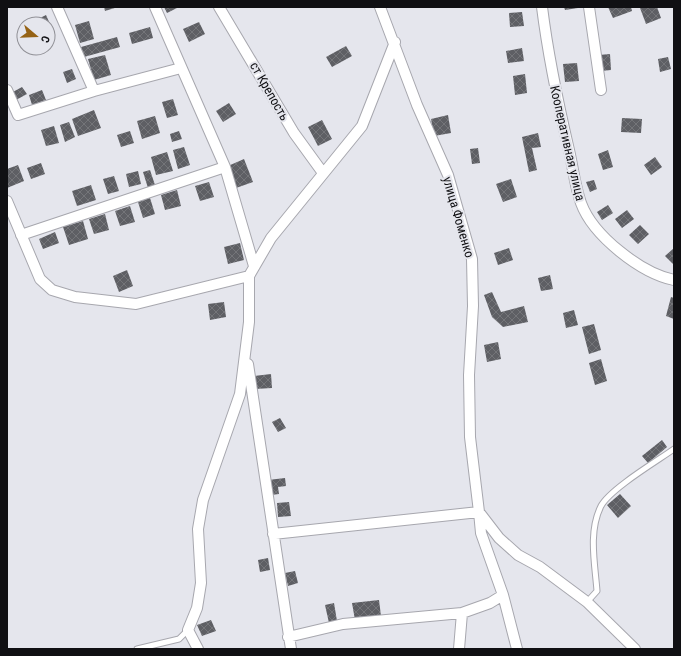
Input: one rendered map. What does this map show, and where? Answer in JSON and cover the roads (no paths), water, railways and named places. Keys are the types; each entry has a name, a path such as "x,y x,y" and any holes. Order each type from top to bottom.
{"street":[{"path":"57,7 94,91"},
{"path":"155,7 225,167 254,266"},
{"name":"ст Крепость","path":"219,7 294,133 323,173"},
{"name":"улица Фоменко","path":"380,7 395,42 417,105 448,175 472,259 473,306 469,375 470,437 482,533 503,595 517,649"},
{"name":"Кооперативная улица","path":"542,7 549,62 581,204 596,228 617,249 661,277 674,280"},
{"path":"588,7 601,90"},
{"path":"198,649 188,630 197,608 201,584 198,529 203,500 240,394 246,352 249,276 271,238 362,126 395,42"},
{"path":"7,90 18,115 94,91 181,68"},
{"path":"21,235 225,167"},
{"path":"7,202 40,279 52,290 76,297 136,304 249,276"},
{"path":"246,352 291,649"},
{"path":"274,534 479,512 499,538 518,555 540,567 587,602 635,649"},
{"path":"288,637 343,624 462,613 490,603 503,595"},
{"path":"459,649 462,613"}],"lane":[{"path":"587,602 597,591 593,546 595,524 602,505 616,491 674,449"},
{"path":"137,649 179,639 188,630"}]}
